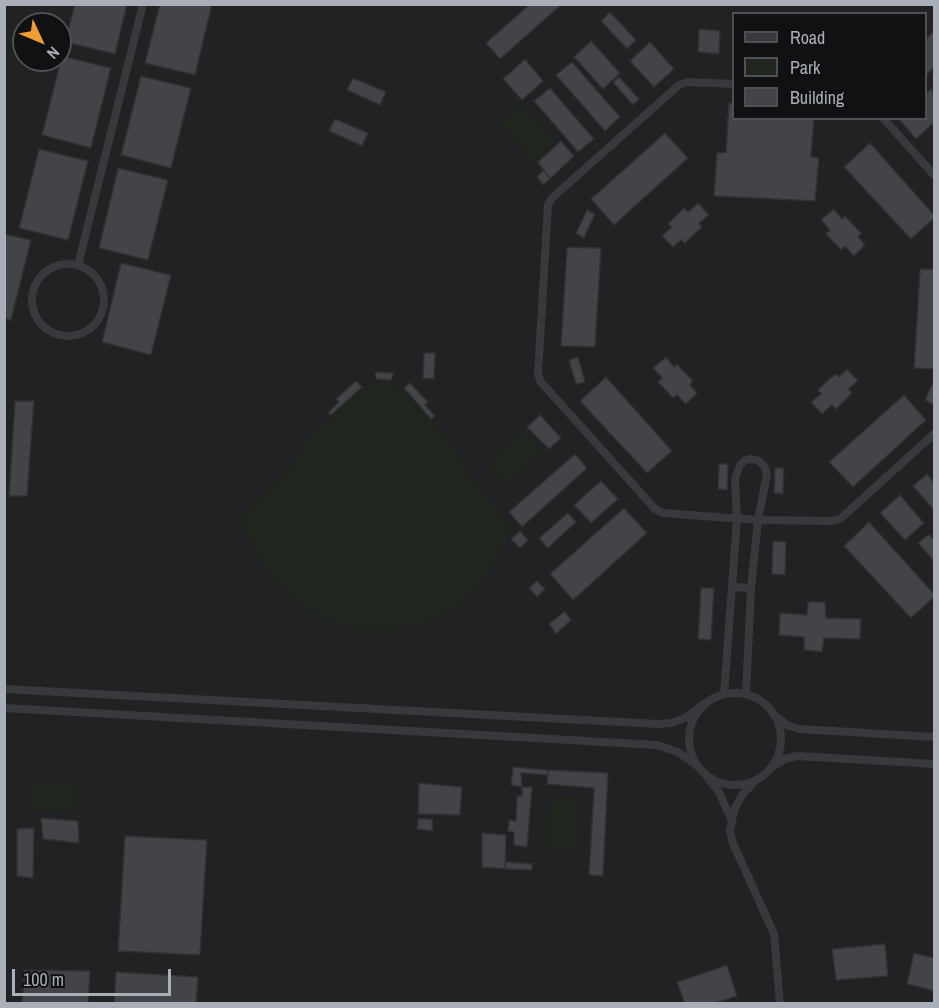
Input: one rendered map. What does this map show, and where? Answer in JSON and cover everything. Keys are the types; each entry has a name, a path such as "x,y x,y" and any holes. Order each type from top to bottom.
{"street":[{"path":"78,265 143,4"},
{"path":"732,84 687,82 679,85 552,198 548,205 538,374 541,382 655,509 663,513 758,520 832,521 840,519 934,434"},
{"path":"886,120 934,175"},
{"path":"78,265 97,278 104,301 101,312 96,322 87,330 76,335 64,336 52,333 36,316 32,305 32,293 44,273 54,266 78,265"},
{"path":"724,694 737,519 736,472 745,460 752,459 759,461 767,474 758,520 751,588 746,694"},
{"path":"733,587 751,588"},
{"path":"4,689 658,724 671,723 685,718 704,704 724,694 746,694 757,698 782,722 799,729 934,737"},
{"path":"704,704 691,722 689,733 691,755 719,792 731,819"},
{"path":"4,708 657,745 678,752 712,779 730,784 748,783 760,777"},
{"path":"769,769 780,748 781,736 779,724 773,713"},
{"path":"780,1004 774,934 732,841 730,831 731,819 742,795 769,769 785,759 797,756 934,764"}],"shaded area":[{"path":"5,5 934,5 934,1003 5,1003"}],"green space":[{"path":"521,104 555,143 533,162 499,122"},
{"path":"388,381 398,386 455,445 462,465 511,527 493,567 480,585 462,602 419,624 394,630 346,629 321,618 281,587 252,547 240,518 291,466 305,441 367,386"},
{"path":"525,430 544,451 506,486 487,465"},
{"path":"31,781 76,783 75,813 29,811"},
{"path":"551,795 579,798 575,850 546,847"}],"building":[{"path":"75,4 127,4 115,54 72,44 72,15"},
{"path":"160,4 212,4 195,75 145,63"},
{"path":"530,4 562,4 500,59 486,43"},
{"path":"610,12 636,40 627,49 601,21"},
{"path":"699,29 720,31 719,54 698,52"},
{"path":"934,31 934,67 927,74 927,38"},
{"path":"591,41 620,73 603,89 574,57"},
{"path":"650,42 674,69 654,87 630,61"},
{"path":"72,58 111,68 91,148 42,135 58,72 72,72"},
{"path":"525,59 543,81 522,100 503,79"},
{"path":"572,62 620,117 605,131 556,75"},
{"path":"141,76 191,88 171,168 121,155"},
{"path":"619,77 639,99 633,105 613,82"},
{"path":"353,78 386,92 380,105 347,90"},
{"path":"550,88 594,139 578,152 534,101"},
{"path":"931,89 934,94 934,122 916,139 900,120 927,120 927,93"},
{"path":"729,103 732,103 732,120 814,120 811,157 819,158 815,201 714,196 717,153 726,152"},
{"path":"335,119 368,133 362,146 329,131"},
{"path":"665,133 688,158 614,225 591,199"},
{"path":"561,141 574,156 550,179 538,162"},
{"path":"870,143 934,215 934,218 911,239 844,167"},
{"path":"39,149 88,161 68,240 19,228"},
{"path":"118,168 168,180 148,260 99,248"},
{"path":"544,170 550,179 543,185 537,177"},
{"path":"698,203 709,215 699,223 702,227 685,243 681,240 673,247 662,236 672,227 668,224 684,208 688,212"},
{"path":"834,209 842,219 845,216 861,233 858,237 865,245 854,256 845,246 841,250 826,234 830,230 821,220"},
{"path":"587,210 595,214 584,238 576,233"},
{"path":"4,234 31,240 11,320 4,318"},
{"path":"567,247 601,248 595,347 561,346"},
{"path":"121,263 171,275 151,355 102,342"},
{"path":"920,269 934,269 934,369 914,368"},
{"path":"424,353 435,353 434,379 423,378"},
{"path":"578,357 585,382 576,384 569,360"},
{"path":"666,357 674,367 677,364 693,381 690,385 697,393 686,404 677,395 673,398 658,382 662,378 653,368"},
{"path":"847,369 858,381 848,389 852,393 836,409 832,405 822,414 811,402 821,394 818,390 835,374 839,377"},
{"path":"375,372 394,373 391,380 376,379"},
{"path":"606,377 672,451 647,473 580,401"},
{"path":"934,380 934,401 933,405 925,400"},
{"path":"356,381 362,387 331,415 328,413 339,402 336,399"},
{"path":"410,383 428,402 425,405 435,416 431,419 404,388"},
{"path":"904,395 926,420 853,487 829,462"},
{"path":"15,401 34,401 27,496 9,496"},
{"path":"540,415 561,438 549,449 527,427"},
{"path":"575,454 587,468 522,527 509,512"},
{"path":"719,464 728,464 727,490 718,489"},
{"path":"775,468 784,468 783,494 774,493"},
{"path":"927,474 934,483 934,510 913,486"},
{"path":"601,481 618,499 591,523 574,505"},
{"path":"900,495 924,523 905,540 880,513"},
{"path":"624,508 647,533 573,600 550,574"},
{"path":"568,513 576,522 548,548 539,538"},
{"path":"869,522 934,594 934,597 911,618 844,546"},
{"path":"520,531 528,540 520,548 511,539"},
{"path":"929,534 934,540 934,561 918,543"},
{"path":"773,541 786,542 785,575 772,574"},
{"path":"537,581 545,589 537,597 529,588"},
{"path":"701,588 714,588 711,640 698,639"},
{"path":"808,602 825,602 826,618 861,619 860,639 824,638 822,652 804,650 804,637 779,635 780,613 807,615"},
{"path":"565,611 571,620 556,634 549,624"},
{"path":"513,767 548,770 548,775 521,773 522,787 511,785"},
{"path":"548,770 608,773 603,876 589,875 594,788 547,784"},
{"path":"419,783 462,787 460,815 418,814"},
{"path":"522,787 532,787 527,847 514,845 514,832 508,831 509,820 516,821 517,796 522,796"},
{"path":"41,818 78,821 79,843 43,839"},
{"path":"418,819 432,819 433,831 417,829"},
{"path":"34,828 33,878 17,876 17,829"},
{"path":"482,833 506,835 505,869 482,867"},
{"path":"125,836 207,840 200,955 118,951"},
{"path":"506,862 533,864 531,870 505,869"},
{"path":"885,944 888,976 836,980 832,949"},
{"path":"914,953 934,958 934,991 907,984"},
{"path":"727,965 737,996 712,1004 685,1004 677,982"},
{"path":"24,970 90,971 88,1004 22,1004"},
{"path":"116,972 198,977 196,1004 114,1004"}]}
